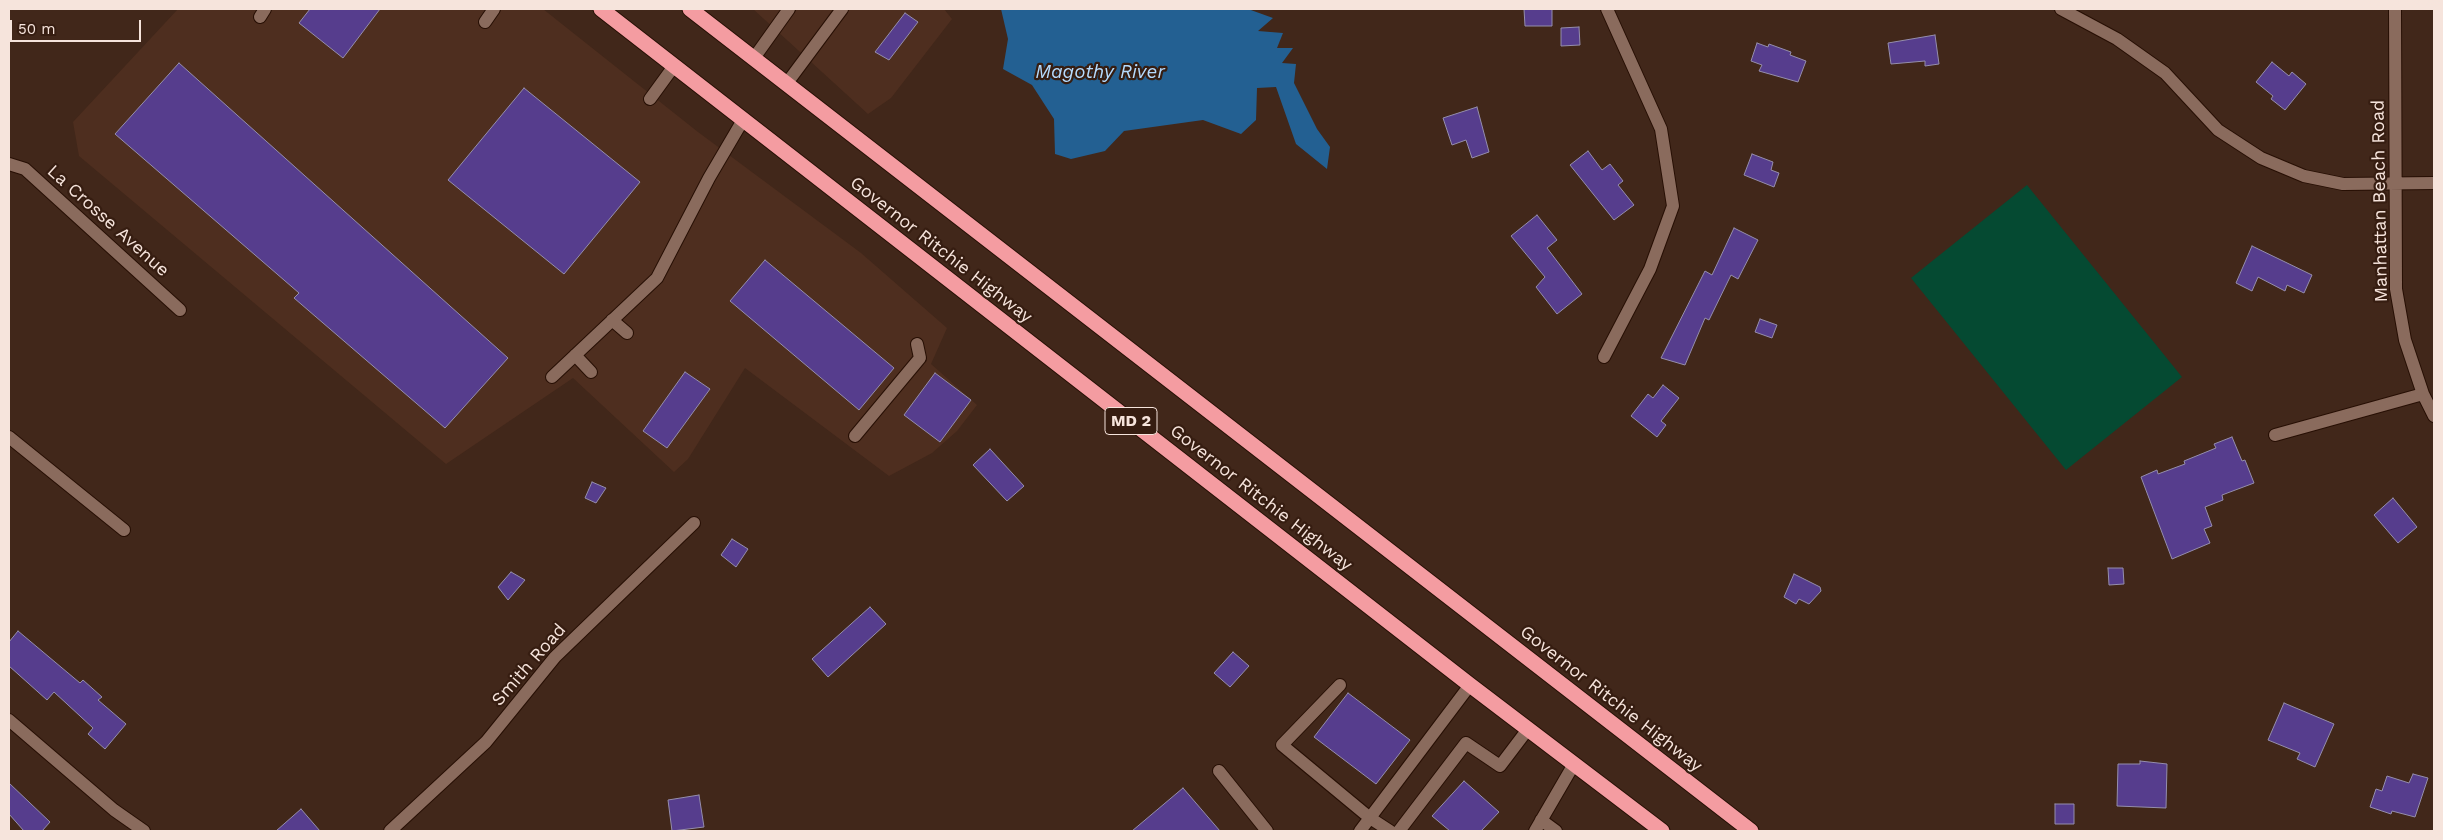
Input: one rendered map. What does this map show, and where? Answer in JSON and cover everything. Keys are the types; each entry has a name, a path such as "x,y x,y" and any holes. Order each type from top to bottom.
{"highway":[{"name":"Governor Ritchie Highway","path":"601,9 1470,685 1662,831"},
{"name":"Governor Ritchie Highway","path":"690,9 1750,831"}],"street":[{"path":"485,22 494,9"},
{"path":"754,58 790,9"},
{"path":"787,83 842,9"},
{"path":"1604,357 1650,268 1673,206 1661,129 1607,9"},
{"path":"2061,9 2117,39 2165,74 2218,130 2261,158 2304,176 2343,184 2434,183"},
{"name":"Manhattan Beach Road","path":"2395,9 2396,289 2405,340 2423,394 2434,416"},
{"path":"650,99 674,66"},
{"path":"552,377 657,278 709,178 743,120"},
{"name":"La Crosse Avenue","path":"9,164 25,169 180,310"},
{"path":"612,320 627,333"},
{"path":"855,436 920,358 917,344"},
{"path":"576,355 591,372"},
{"path":"2275,435 2423,394"},
{"path":"9,437 124,530"},
{"name":"Smith Road","path":"390,831 486,742 555,657 694,523"},
{"path":"1340,685 1282,745 1370,818 1390,831"},
{"path":"1360,831 1470,685"},
{"path":"9,720 114,810 144,831"},
{"path":"1399,831 1466,743 1500,766 1528,729"},
{"path":"1534,831 1574,764"},
{"path":"1219,771 1267,831"},
{"path":"1541,820 1556,831"}],"shaded area":[{"path":"178,9 543,9 698,132 861,253 947,328 931,364 977,405 957,431 932,453 889,476 745,368 688,459 674,472 573,378 446,464 79,156 73,122"},
{"path":"753,9 944,9 952,19 891,98 868,114"}],"green space":[{"path":"2027,185 2182,377 2066,470 1911,278"}],"water":[{"name":"Magothy River","path":"1001,9 1248,9 1273,18 1258,31 1283,33 1277,48 1293,48 1282,63 1296,64 1294,83 1317,129 1330,147 1327,169 1296,144 1276,87 1257,88 1256,120 1241,134 1203,120 1124,131 1105,151 1071,159 1055,154 1054,119 1032,85 1003,69 1008,39"}],"building":[{"path":"310,9 380,9 343,58 299,23"},
{"path":"1524,9 1552,9 1552,26 1525,26"},
{"path":"905,13 918,22 889,60 875,52"},
{"path":"1579,27 1580,45 1561,46 1561,28"},
{"path":"1935,35 1939,64 1925,66 1925,61 1891,64 1888,43"},
{"path":"1757,43 1768,47 1769,44 1791,52 1790,55 1806,61 1798,82 1759,71 1762,65 1751,61"},
{"path":"2272,62 2289,76 2292,72 2306,84 2285,110 2271,99 2273,96 2256,82"},
{"path":"179,63 508,358 445,428 294,298 299,293 115,134"},
{"path":"524,88 640,182 564,274 448,180"},
{"path":"1477,107 1489,152 1472,158 1466,140 1452,145 1443,118"},
{"path":"1588,151 1602,170 1610,164 1623,181 1618,185 1634,205 1614,220 1570,165"},
{"path":"1752,154 1773,162 1771,170 1779,173 1774,187 1744,175"},
{"path":"1537,215 1557,240 1547,248 1582,294 1557,314 1536,287 1545,277 1511,236"},
{"path":"1734,228 1758,240 1738,279 1731,275 1709,320 1705,318 1685,365 1661,358 1705,271 1712,275"},
{"path":"2252,246 2312,275 2304,293 2287,285 2285,291 2258,277 2252,291 2236,283"},
{"path":"765,260 894,368 859,410 730,301"},
{"path":"1760,319 1777,325 1772,338 1755,332"},
{"path":"685,372 710,389 667,448 643,431"},
{"path":"935,373 971,400 940,442 904,415"},
{"path":"1663,385 1679,398 1661,421 1666,425 1657,437 1631,416 1648,394 1653,398"},
{"path":"2232,437 2242,461 2245,460 2254,483 2222,495 2223,500 2205,507 2212,526 2204,529 2210,543 2172,559 2141,477 2157,470 2158,474 2185,464 2184,461 2216,448 2214,444"},
{"path":"990,449 1024,486 1007,501 973,465"},
{"path":"592,482 606,488 596,503 585,498"},
{"path":"2393,498 2417,527 2398,543 2374,515"},
{"path":"732,539 748,549 736,567 721,555"},
{"path":"2108,568 2123,568 2124,584 2109,585"},
{"path":"511,572 525,580 508,600 498,587"},
{"path":"1794,574 1820,587 1821,591 1809,604 1799,599 1796,604 1784,597"},
{"path":"870,607 886,624 828,677 812,659"},
{"path":"18,631 80,683 83,680 102,697 98,700 126,724 105,749 88,734 93,728 54,692 47,700 9,666 9,642"},
{"path":"1233,652 1249,666 1230,687 1214,673"},
{"path":"1348,693 1410,740 1376,784 1314,737"},
{"path":"2284,703 2334,724 2315,767 2297,759 2300,753 2268,740"},
{"path":"2140,761 2167,764 2166,808 2117,806 2118,764 2140,764"},
{"path":"2413,774 2428,778 2415,817 2392,811 2391,814 2370,807 2376,789 2382,791 2387,776 2409,783"},
{"path":"1464,781 1499,812 1481,831 1450,831 1432,816"},
{"path":"9,783 50,822 42,831 24,831 9,814"},
{"path":"1183,788 1220,831 1132,831"},
{"path":"699,795 704,827 672,831 668,800"},
{"path":"2055,804 2074,804 2074,824 2055,824"},
{"path":"301,809 320,831 276,831"}]}
